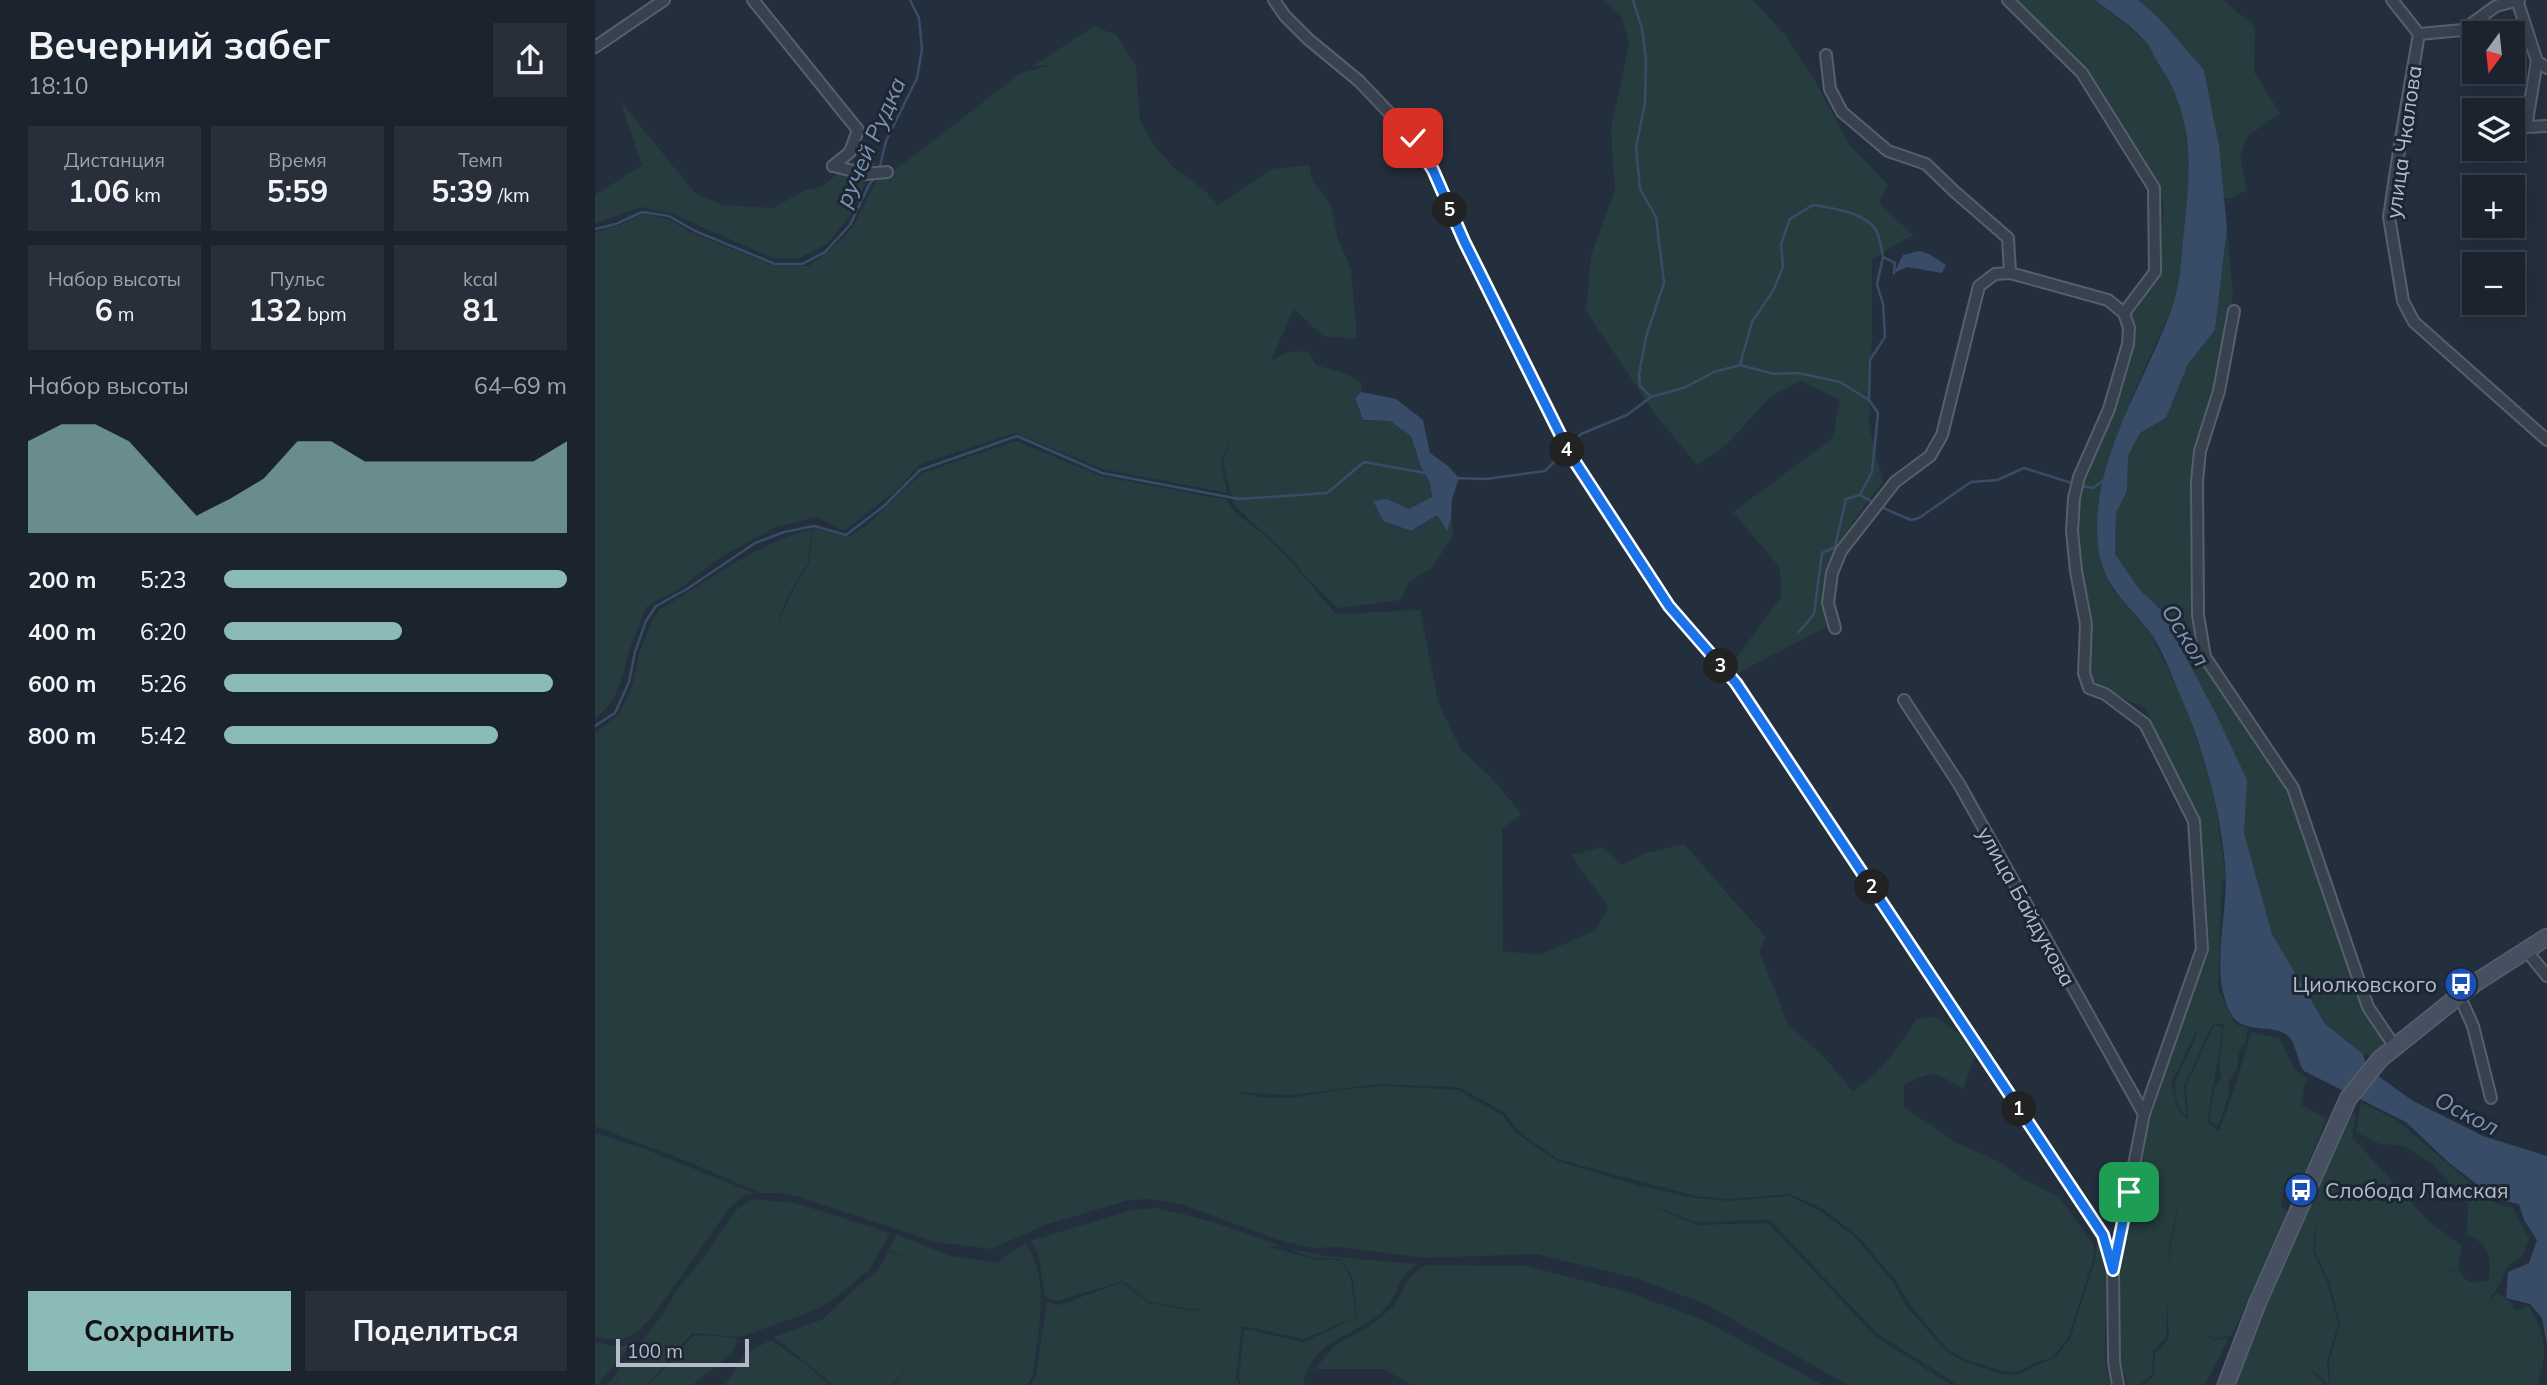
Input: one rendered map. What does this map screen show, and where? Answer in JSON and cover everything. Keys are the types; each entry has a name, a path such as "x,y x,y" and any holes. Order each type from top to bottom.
{"main road":[{"path":"2226,1385 2257,1304 2348,1099 2371,1068 2459,995 2547,937"}],"street":[{"path":"595,47 664,0"},
{"path":"754,0 858,130 850,152 833,166 866,174 887,172"},
{"path":"1274,0 1293,24 1359,80 1413,138 1433,170 1464,241 1562,442 1669,606 1744,695 2103,1235 2113,1270"},
{"path":"2008,0 2082,73 2154,188 2155,272 2123,313"},
{"path":"2392,0 2419,34 2463,30 2493,3 2518,0 2537,61 2526,127 2547,126"},
{"name":"улица Чкалова","path":"2419,34 2389,217 2403,301 2414,322 2547,440"},
{"path":"1826,55 1830,89 1842,112 1888,151 1926,164 2008,238 2010,273"},
{"path":"2537,61 2547,68"},
{"path":"1835,628 1828,603 1832,573 1841,551 1895,482 1930,456 1942,435 1979,286 1995,274 2010,273 2108,300 2123,313 2129,328 2128,344 2109,409 2078,482 2074,498 2072,531 2086,624 2084,673 2089,688 2105,694 2145,724 2194,821 2202,949 2144,1114 2113,1270 2114,1362 2118,1385"},
{"path":"2234,311 2219,391 2207,425 2199,461 2198,615 2205,657 2293,788 2368,1007 2395,1048"},
{"name":"улица Байдукова","path":"1904,700 1959,784 2144,1114"},
{"path":"2526,950 2547,975"},
{"path":"2459,995 2473,1026 2491,1098"}],"green space":[{"path":"1603,0 1753,0 1786,36 1815,81 1850,145 1888,185 1879,203 1913,235 1872,259 1869,426 1883,482 1847,531 1829,567 1823,606 1827,627 1738,673 1732,664 1781,597 1780,568 1733,512 1833,438 1840,400 1801,381 1771,396 1727,444 1697,465 1655,414 1586,311 1591,256 1615,190 1611,129 1629,44 1621,16"},
{"path":"2013,0 2095,0 2148,43 2166,74 2184,117 2190,180 2179,287 2136,387 2102,483 2098,548 2112,589 2151,634 2182,698 2212,781 2226,878 2222,882 2218,988 2235,1024 2248,1028 2245,1044 2239,1051 2237,1069 2229,1081 2229,1094 2218,1126 2209,1119 2215,1085 2221,1078 2219,1063 2224,1025 2213,1023 2184,1086 2186,1116 2178,1104 2176,1082 2197,1030 2171,1083 2178,1109 2188,1120 2186,1086 2214,1025 2223,1027 2207,1122 2219,1131 2251,1032 2280,1039 2295,1070 2309,1080 2305,1083 2301,1105 2327,1118 2304,1174 2294,1175 2285,1190 2281,1206 2288,1212 2234,1331 2230,1336 2213,1339 2205,1334 2213,1340 2229,1338 2205,1385 2144,1385 2154,1375 2155,1354 2169,1338 2167,1304 2166,1337 2153,1352 2152,1374 2140,1385 2127,1385 2119,1348 2117,1294 2131,1195 2157,1097 2206,955 2208,940 2194,811 2146,709 2098,687 2088,673 2076,529 2078,496 2116,408 2137,329 2128,311 2156,274 2164,211 2159,183 2086,71","holes":["2184,1181 2171,1242 2169,1273 2170,1241"]},
{"path":"2138,0 2223,0 2255,27 2254,72 2280,113 2247,137 2240,157 2247,190 2229,199 2224,198 2219,146 2204,70 2160,19"},
{"path":"1094,26 1116,35 1136,66 1140,121 1153,144 1175,169 1204,190 1218,205 1272,169 1309,165 1313,182 1330,204 1338,239 1351,269 1357,339 1323,336 1294,309 1270,362 1288,352 1308,351 1316,365 1350,375 1362,384 1361,392 1354,398 1363,421 1390,421 1411,436 1421,468 1430,483 1432,497 1409,509 1387,499 1373,502 1383,521 1411,532 1437,515 1446,530 1451,519 1454,534 1432,568 1408,583 1401,600 1338,608 1303,574 1292,559 1234,505 1223,462 1232,434 1221,463 1227,493 1103,469 1015,433 920,464 896,491 844,531 816,517 776,527 721,557 678,590 647,606 614,697 595,718 595,232 617,226 643,214 668,219 694,234 775,266 809,266 840,241 854,225 878,177 886,176 907,161 1021,73 1052,65 1033,66"},
{"path":"620,101 695,193 723,205 773,208 806,190 823,186 852,161 875,153 875,164 849,217 827,244 799,258 775,259 673,214 642,207 595,223 595,195 642,165"},
{"path":"2227,228 2233,296 2216,387 2195,453 2193,615 2202,659 2281,775 2364,1011 2384,1040 2376,1057 2363,1054 2325,1024 2272,935 2244,833 2246,780 2217,716 2161,610 2139,589 2115,554 2116,513 2127,491 2128,456 2140,433 2166,418 2188,364 2215,330"},
{"path":"1016,441 1101,476 1227,500 1237,513 1279,549 1336,614 1420,610 1439,705 1461,750 1489,775 1522,814 1502,829 1503,951 1539,955 1594,931 1609,908 1571,855 1603,847 1622,865 1643,854 1684,844 1765,936 1760,953 1788,1024 1823,1056 1853,1091 1889,1059 1916,1019 1936,1017 1962,1036 1975,1056 1963,1089 1940,1076 1922,1076 1904,1085 1904,1107 1957,1143 2000,1162 2025,1180 2058,1196 2094,1245 2093,1260 2068,1338 2053,1357 2018,1372 2002,1371 1966,1360 1946,1348 1859,1237 1823,1209 1790,1194 1727,1199 1695,1196 1557,1159 1518,1131 1504,1112 1458,1087 1380,1084 1291,1095 1234,1092 1266,1098 1292,1098 1383,1086 1458,1090 1503,1116 1516,1133 1557,1161 1640,1186 1694,1198 1729,1201 1789,1196 1822,1212 1856,1238 1892,1281 1907,1307 1945,1350 1965,1362 2002,1374 2019,1375 2055,1358 2070,1339 2095,1260 2097,1237 2106,1263 2105,1358 2110,1385 1958,1385 1877,1333 1770,1220 1695,1222 1629,1196 1697,1225 1768,1223 1875,1336 1951,1385 1848,1385 1705,1304 1639,1279 1536,1254 1424,1258 1339,1247 1315,1248 1285,1242 1183,1205 1152,1199 1129,1200 1045,1225 991,1249 936,1242 799,1197 760,1193 708,1168 707,1170 695,1165 703,1154 694,1164 595,1126 595,733 619,714 633,684 639,654 651,623 659,610 733,564 771,544 812,529 808,563 787,597 775,629 809,563 813,528 848,537 866,526 922,473"},
{"path":"2361,1102 2396,1120 2495,1203 2513,1208 2529,1238 2523,1256 2506,1267 2502,1280 2487,1304 2497,1292 2516,1307 2506,1306 2518,1310 2528,1306 2532,1312 2539,1325 2544,1347 2539,1385 2330,1385 2329,1362 2340,1323 2329,1281 2315,1251 2316,1219 2313,1252 2327,1282 2338,1324 2327,1362 2329,1385 2308,1367 2325,1385 2231,1385 2242,1367 2276,1274 2352,1114 2356,1116 2352,1137 2427,1220 2462,1246 2458,1268 2437,1274 2458,1269 2464,1278 2471,1282 2489,1280 2490,1264 2485,1247 2467,1234 2468,1204 2433,1165 2404,1146 2380,1144 2356,1132"},
{"path":"595,1133 642,1148 756,1194 745,1195 730,1207 652,1317 639,1330 620,1339 595,1336"},
{"path":"752,1199 795,1203 890,1233 870,1269 830,1302 813,1311 740,1337 692,1333 647,1385 616,1385 620,1378 614,1385 607,1385 663,1314 736,1210"},
{"path":"1155,1208 1249,1234 1280,1246 1267,1246 1312,1259 1341,1260 1351,1279 1356,1317 1304,1339 1242,1326 1236,1378 1239,1385 1030,1385 1036,1375 1047,1302 1060,1305 1122,1282 1149,1303 1194,1311 1219,1302 1194,1310 1149,1302 1123,1281 1057,1301 1045,1297 1038,1253 1030,1241 1132,1210"},
{"path":"897,1235 951,1256 996,1263 1025,1243 1038,1273 1041,1307 1033,1375 1027,1385 894,1385 911,1361 892,1385 833,1385 774,1337 823,1319 879,1269 888,1251 911,1260 889,1250"},
{"path":"1287,1248 1326,1256 1417,1264 1404,1275 1391,1301 1377,1315 1317,1355 1303,1385 1241,1385 1239,1378 1244,1329 1304,1342 1357,1317 1353,1278 1341,1259 1313,1258"},
{"path":"1425,1265 1527,1266 1630,1293 1701,1319 1823,1385 1412,1385 1384,1369 1315,1369 1334,1346 1370,1326 1394,1306 1409,1278"},
{"path":"694,1335 731,1337 738,1340 732,1353 692,1385 649,1385"},
{"path":"771,1340 830,1385 725,1385 746,1353"},
{"path":"595,1342 619,1347 633,1343 597,1385 595,1385"}],"water":[{"path":"2095,0 2138,0 2160,19 2204,70 2219,146 2227,228 2215,330 2188,364 2166,418 2140,433 2128,456 2127,491 2116,513 2115,554 2139,589 2161,610 2217,716 2247,780 2244,833 2272,934 2325,1024 2363,1054 2367,1068 2413,1101 2483,1136 2547,1156 2547,1345 2542,1318 2530,1304 2506,1298 2508,1272 2529,1263 2537,1240 2524,1220 2519,1204 2496,1199 2448,1162 2406,1122 2304,1071 2292,1041 2286,1034 2242,1024 2231,1014 2224,997 2220,961 2225,865 2210,779 2189,717 2163,655 2150,632 2111,584 2105,573 2098,546 2097,515 2110,454 2161,336 2177,289 2188,186 2187,144 2179,103 2146,42"},
{"path":"1919,251 1946,265 1942,273 1907,267 1894,273 1903,255"},
{"path":"1361,392 1396,399 1423,420 1430,453 1459,478 1452,499 1447,531 1437,515 1411,531 1383,521 1373,501 1387,499 1409,509 1432,497 1430,483 1421,467 1411,436 1390,421 1363,420 1355,398"}],"waterway":[{"name":"ручей Рудка","path":"879,170 886,141 917,78 922,49 919,18 910,0"},
{"path":"1633,0 1642,29 1646,59 1645,103 1636,147 1640,189 1656,217 1664,283 1646,337 1639,374 1640,386 1651,397"},
{"name":"ручей Рудка","path":"595,229 616,224 642,212 669,216 695,231 775,264 802,264 825,252 850,225 876,176"},
{"path":"1740,365 1752,322 1773,291 1783,267 1781,244 1790,219 1813,205 1852,213 1875,228 1883,257"},
{"path":"1869,400 1870,360 1885,337 1883,304 1877,284 1883,257 1895,263 1894,273"},
{"path":"1571,445 1581,434 1627,415 1651,397 1686,387 1714,372 1740,365 1774,374 1798,373 1840,382 1869,400 1878,413 1872,472 1860,495"},
{"path":"595,726 615,713 629,682 635,652 646,621 656,606 687,589 755,543 784,532 814,526 846,535 884,506 920,470 1017,436 1102,473 1239,499 1327,493 1364,462 1425,473"},
{"path":"1456,478 1486,479 1545,471 1563,453"},
{"path":"1881,507 1911,520 1919,518 1971,482 1997,480 2024,468 2075,484"},
{"path":"2082,486 2093,488 2104,480"},
{"path":"1799,632 1814,614 1822,553 1835,547 1846,499 1860,495 1876,504"}],"place":[{"name":"Циолковского","path":"2461,984"},
{"name":"Слобода Ламская","path":"2301,1190"}],"route":[{"path":"1413,138 1433,170 1464,241 1562,442 1580,472 1669,606 1736,683 2103,1235 2113,1270 2129,1192"}],"water label":[{"name":"Оскол","path":"2186,635"},
{"name":"Оскол","path":"2467,1113"}]}
